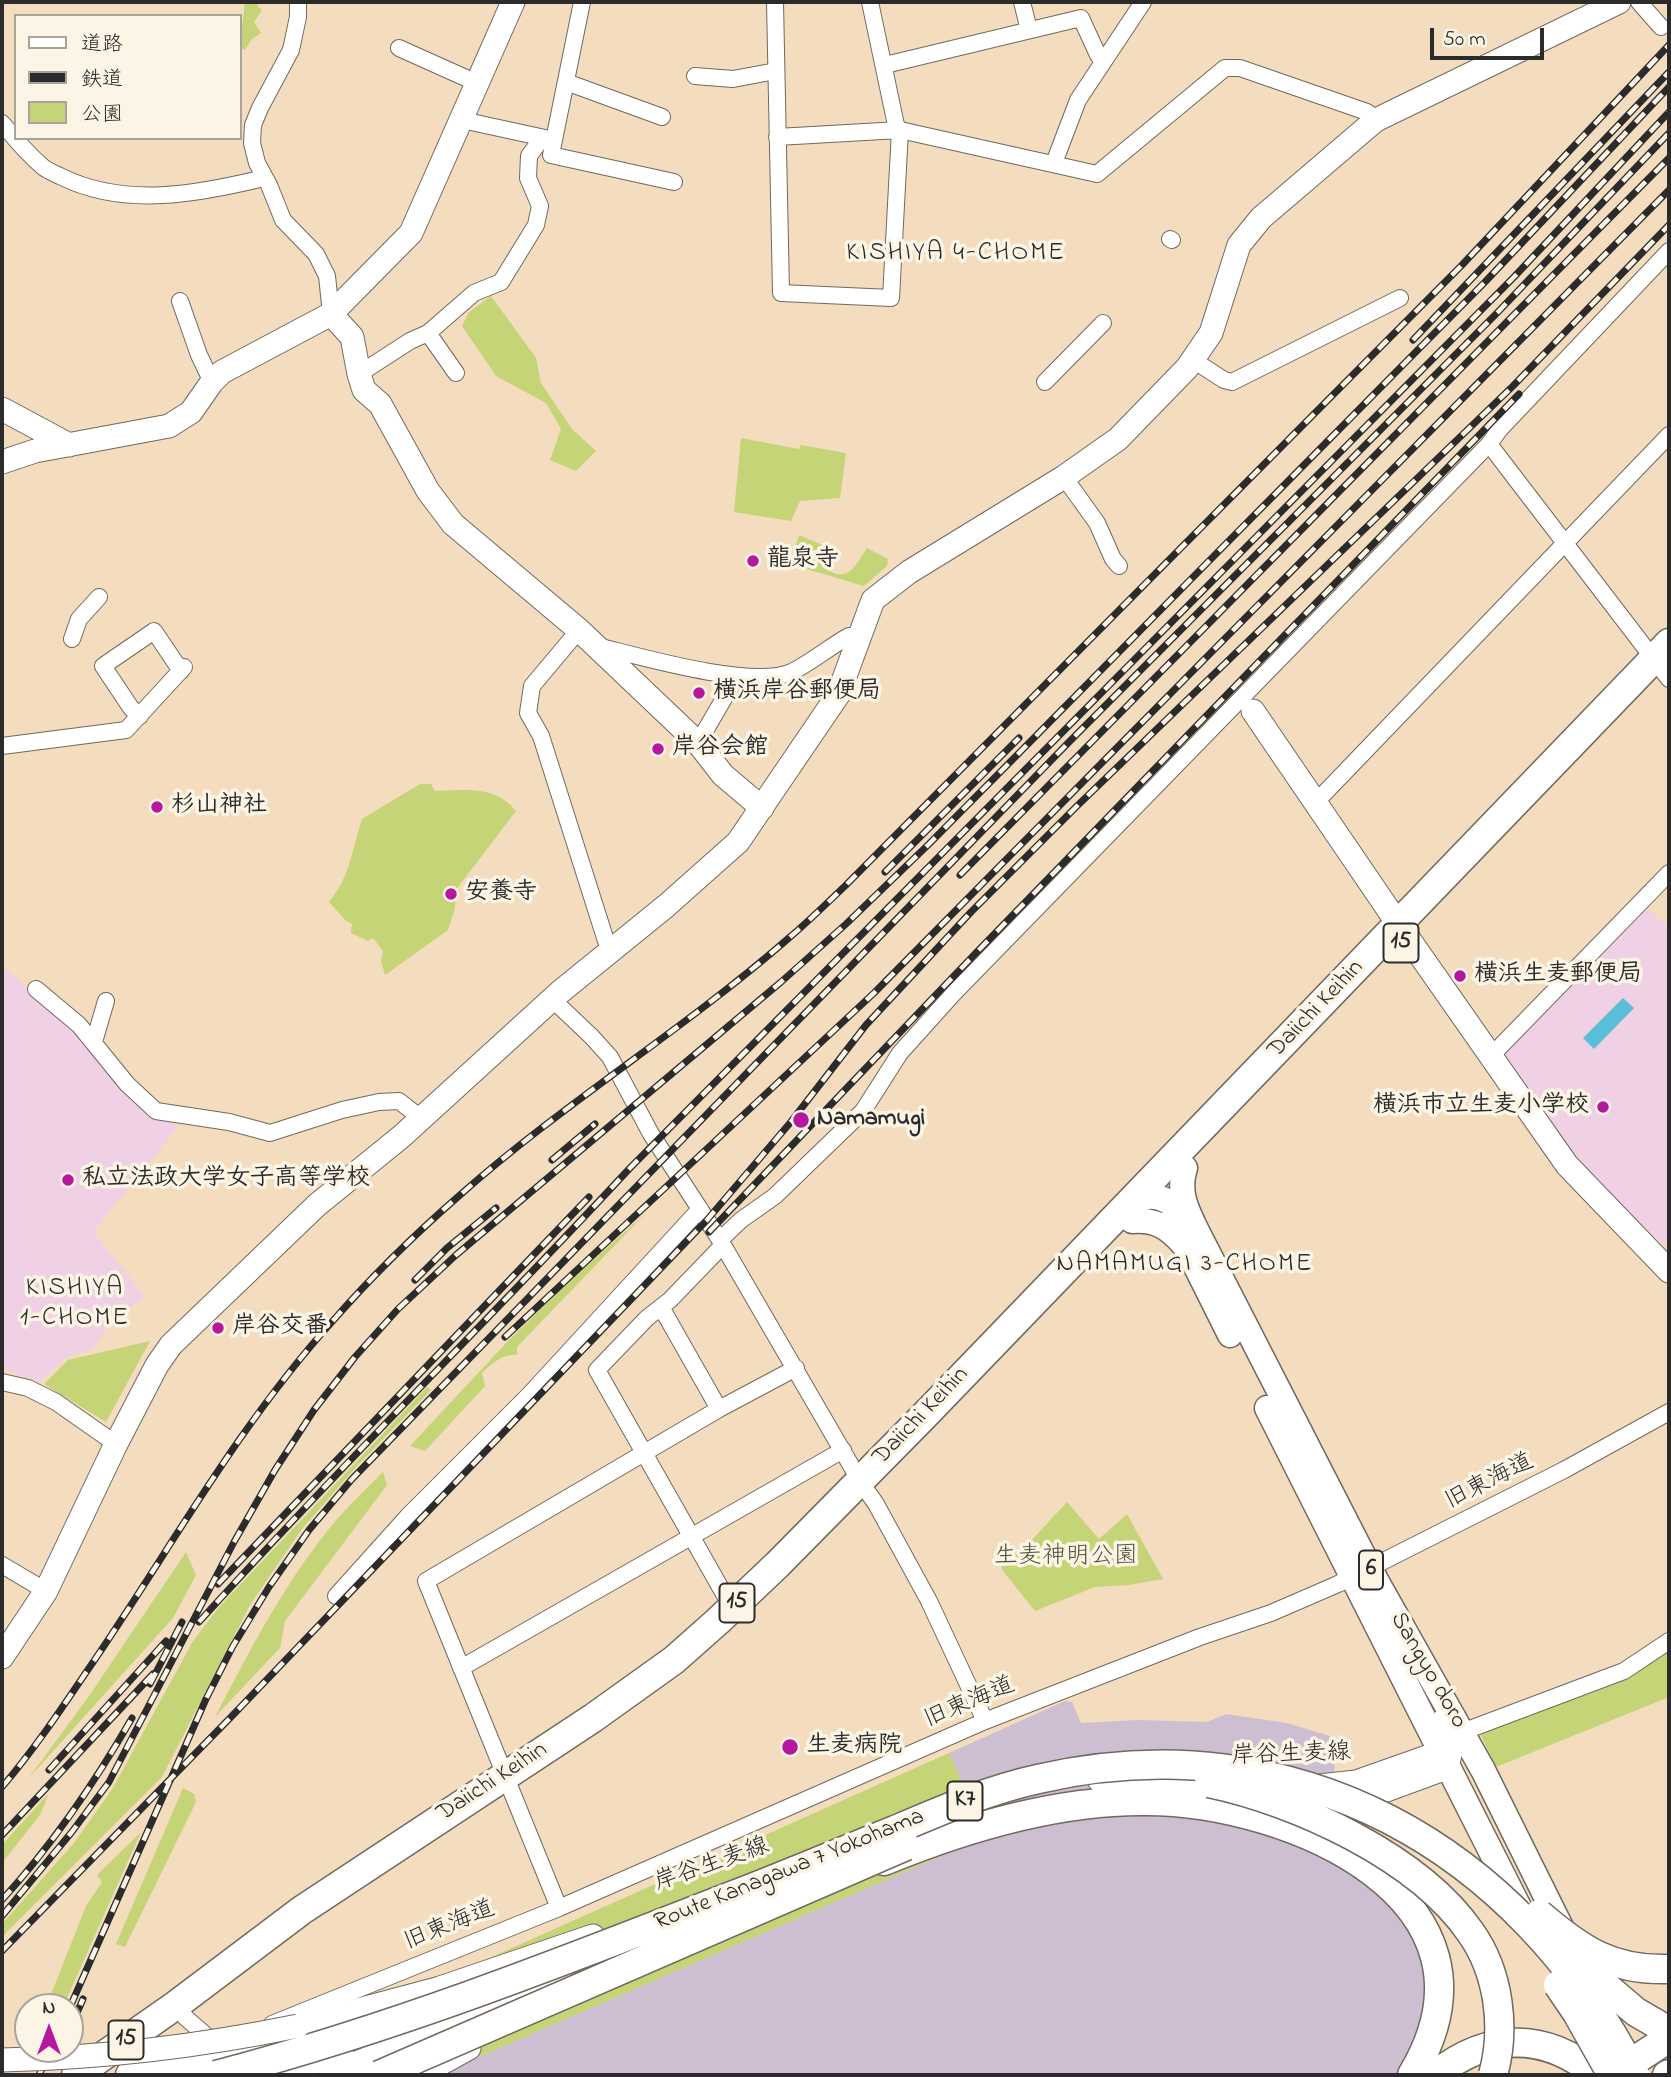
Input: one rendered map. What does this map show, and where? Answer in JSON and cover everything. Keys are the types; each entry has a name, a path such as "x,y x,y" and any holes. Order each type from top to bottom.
{"highway":[{"name":"Daiichi Keihin","path":"107,2075 302,1909 629,1711 688,1667 773,1592 864,1487 1127,1215 1168,1183 1402,931 1665,664"},
{"name":"Daiichi Keihin","path":"508,1782 674,1661 864,1487"},
{"name":"Route Kanagawa 7 Yokohama","path":"216,2075 304,2051 414,2015 576,1948 775,1879 981,1795 1065,1773 1127,1766 1200,1766 1271,1777 1318,1791 1420,1835 1480,1878 1532,1928 1570,1971 1610,2027 1633,2075"},
{"path":"981,1795 1093,1775 1144,1774 1193,1779 1247,1792 1298,1810 1354,1837 1437,1895 1465,1925 1479,1946 1491,1971 1498,2001 1499,2034 1493,2075"},
{"path":"1271,1777 1353,1796 1417,1821 1469,1853 1560,1932 1585,1950 1624,1966 1669,1969"},
{"path":"1149,1780 1209,1778 1268,1783 1351,1801 1395,1819 1437,1842 1483,1875 1620,2000 1669,2031"},
{"name":"Route Kanagawa 7 Yokohama","path":"379,2075 939,1832 1022,1801 1087,1786 1149,1780 1239,1785 1295,1798 1350,1817 1420,1853 1467,1887 1530,1949 1577,2013 1612,2075"},
{"path":"765,1908 943,1837 1054,1810 1111,1802 1164,1801 1221,1807 1259,1816 1303,1832 1358,1861 1394,1889 1419,1921 1434,1956 1438,1994 1432,2033 1412,2075"},
{"path":"334,2075 679,1934"},
{"path":"130,2075 376,2019 576,1948"},
{"path":"276,2075 576,1948"},
{"path":"405,2075 546,2004"},
{"name":"Daiichi Keihin","path":"76,2075 181,2011"},
{"path":"1612,2075 1669,2038"},
{"path":"1436,2075 1468,2053 1490,2045 1512,2043 1554,2049 1573,2058 1597,2075"}],"main road":[{"name":"Sangyo doro","path":"1168,1183 1181,1187 1192,1240"},
{"name":"Sangyo doro","path":"1168,1183 1192,1240 1452,1751 1483,1770 1633,2075"},
{"name":"Sangyo doro","path":"1127,1215 1153,1221 1192,1240"},
{"name":"Sangyo doro","path":"1362,1573 1404,1629 1452,1751 1597,2075"},
{"path":"1645,2075 1669,2073"}],"street":[{"path":"298,2 298,17 291,50 253,125 252,143 264,178 270,185 284,220 316,254 327,276 331,314 352,337 364,390 380,404 428,491 453,524 587,637 698,743 723,775 762,808"},
{"path":"4,466 69,445 169,426 191,412 212,382 234,364 331,314 411,233 513,2"},
{"path":"582,2 566,82 548,139 551,155 674,181"},
{"path":"775,2 781,293 891,298 900,130 896,125 870,2"},
{"path":"1022,2 1029,30"},
{"path":"1054,163 1078,100 1143,2"},
{"path":"2,1657 46,1591 116,1444 157,1365 171,1345 317,1205 422,1119 552,999 712,867 738,842 838,695 873,600 909,572 1064,477 1118,439 1166,392 1211,332 1239,245 1261,218 1376,120 1619,2"},
{"path":"1639,2 1661,27"},
{"path":"885,65 1081,18 1098,55 1103,60"},
{"path":"399,48 477,83"},
{"path":"777,137 900,130 1102,175 1225,68 1240,68 1367,112 1376,120"},
{"path":"704,72 733,79 776,71"},
{"path":"566,82 662,117"},
{"path":"462,120 548,139"},
{"path":"2,123 14,136"},
{"path":"359,374 410,341 428,333 474,293 501,282 536,225 540,206 528,178 529,156 548,139"},
{"path":"18,140 44,168 77,184 105,192 182,195 264,178"},
{"path":"732,1608 597,1370 741,1220 775,1196 863,1111 900,1053 953,994 1247,704 1500,429 1669,251"},
{"path":"1192,360 1224,380 1232,382 1400,298"},
{"path":"180,301 199,355 212,382"},
{"path":"1045,382 1102,323"},
{"path":"428,333 456,373"},
{"path":"2,409 69,445"},
{"path":"1315,803 1669,435"},
{"path":"1489,444 1564,544 1665,664"},
{"path":"1064,477 1097,523 1113,559 1119,566"},
{"path":"72,639 79,620 99,597"},
{"path":"2,746 127,730 140,716 182,669 154,631 103,666 131,708 140,716"},
{"path":"587,637 659,661 759,679 790,673 849,636 858,637"},
{"path":"587,637 532,686 528,713 541,736 606,941 612,949"},
{"path":"698,743 737,676"},
{"path":"1247,704 1567,1166 1669,1269"},
{"path":"1490,1057 1669,873"},
{"path":"36,989 79,1024 127,1084 156,1111 229,1122 270,1133 379,1102 398,1101 422,1119"},
{"path":"552,999 610,1058 651,1134 721,1242 796,1367 929,1601 985,1721"},
{"path":"94,1042 106,1001"},
{"path":"336,1596 425,1499 529,1395 700,1209"},
{"path":"660,1307 719,1409"},
{"path":"559,1908 426,1581 719,1409 796,1367"},
{"path":"2,1382 28,1388 56,1402 116,1444"},
{"name":"旧東海道","path":"181,2011 218,2046 559,1908 985,1721 1200,1637 1271,1613 1362,1573 1564,1470 1669,1412"},
{"path":"461,1668 843,1450"},
{"path":"2,1565 46,1591"},
{"path":"1452,1751 1625,1671 1669,1641"},
{"name":"岸谷生麦線","path":"419,2075 679,1934 937,1836 1017,1811 1076,1801 1135,1797 1252,1804 1318,1803 1363,1797 1452,1751"},
{"name":"岸谷生麦線","path":"2,2060 147,2049 250,2036 414,1996 576,1948 931,1819 1014,1794 1075,1783 1117,1780 1178,1781 1253,1787 1335,1785 1418,1770"}],"shaded area":[{"name":"横浜市立生麦小学校","path":"1646,907 1669,928 1669,1239 1665,1246 1574,1161 1500,1054"},
{"name":"私立法政大学女子高等学校","path":"2,967 77,1026 152,1113 178,1127 93,1232 145,1296 107,1327 93,1349 67,1357 40,1382 2,1367"},
{"path":"1065,1701 1072,1702 1081,1723 1138,1720 1207,1722 1226,1714 1287,1723 1336,1738 1330,1854 1361,1874 1413,1930 1430,1989 1402,2075 437,2075 987,1836 949,1753"}],"green space":[{"path":"245,2 260,2 257,6 262,10 254,22 261,33 252,39 245,50 242,48"},
{"path":"491,296 536,358 541,383 572,429 596,451 576,471 550,460 561,429 546,403 496,376 462,326 469,312"},
{"path":"741,438 799,449 801,445 846,453 840,498 800,501 791,521 734,512"},
{"path":"799,535 822,545 817,558 823,566 836,574 850,571 867,548 888,559 887,566 864,586 790,564"},
{"path":"420,784 431,784 435,791 468,790 489,793 508,803 516,811 455,891 455,908 448,930 385,975 381,961 383,951 373,938 368,941 351,933 352,924 329,902 342,883 350,863 362,819"},
{"path":"645,1214 517,1347 517,1355 503,1357 482,1373 485,1386 425,1451 410,1446 508,1341"},
{"path":"150,1341 106,1422 44,1384 68,1360"},
{"path":"427,1387 431,1390 357,1466 302,1529 269,1577 250,1605 162,1777 2,1937 2,1924 74,1843 113,1788 193,1641 220,1606"},
{"path":"383,1472 387,1485 285,1621 280,1648 215,1717 256,1640 302,1565 338,1518"},
{"name":"生麦神明公園","path":"1067,1502 1099,1539 1127,1514 1163,1579 1095,1587 1035,1611 1003,1571 1000,1562 1030,1542"},
{"path":"186,1552 196,1575 173,1618 28,1779 89,1696"},
{"path":"1669,1649 1669,1697 1496,1767 1479,1731"},
{"path":"949,1753 987,1836 437,2075 227,2075"},
{"path":"183,1788 194,1794 196,1802 125,1947 116,1944"},
{"path":"49,1793 40,1815 2,1863 2,1845"},
{"path":"141,1832 69,1993 52,1993 86,1906 102,1882 97,1875"}],"water":[{"path":"1623,998 1634,1008 1594,1049 1583,1038"}],"railway":[{"path":"2,1787 67,1701 264,1405 362,1289 426,1225 500,1161 750,971 845,886 1462,265 1669,45"},
{"path":"1413,340 1669,72"},
{"path":"2,1916 71,1833 109,1782 234,1542 275,1470 314,1410 355,1357 398,1309 456,1255 781,982 846,924 929,844 1485,282 1669,87"},
{"path":"199,1622 305,1507 630,1168 1514,277 1669,112"},
{"path":"76,1993 206,1699 233,1646 269,1587 309,1530 352,1479 1068,743 1497,313 1669,133"},
{"path":"960,875 1669,158"},
{"path":"505,1337 874,993 1669,190"},
{"path":"2,1951 232,1716 707,1220 790,1123 866,1025 971,912 1078,805 1513,386 1669,225"},
{"path":"709,1232 1519,394"},
{"path":"885,872 1019,738"},
{"path":"552,1160 595,1124"},
{"path":"218,1584 589,1197"},
{"path":"415,1280 447,1248 496,1208"},
{"path":"150,1684 182,1622"},
{"path":"49,1770 166,1641"},
{"path":"2,1835 153,1674"},
{"path":"2,1900 72,1813 132,1718"},
{"path":"39,2075 45,2063"}],"place":[{"name":"龍泉寺","path":"753,561"},
{"name":"横浜岸谷郵便局","path":"699,693"},
{"name":"岸谷会館","path":"658,749"},
{"name":"杉山神社","path":"157,807"},
{"name":"安養寺","path":"451,894"},
{"name":"横浜生麦郵便局","path":"1460,976"},
{"name":"横浜市立生麦小学校","path":"1603,1107"},
{"name":"Namamugi","path":"801,1120"},
{"name":"私立法政大学女子高等学校","path":"68,1180"},
{"name":"岸谷交番","path":"218,1328"},
{"name":"生麦病院","path":"790,1747"}],"district":[{"name":"KISHIYA 4-CHOME","path":"956,255"},
{"name":"NAMAMUGI 3-CHOME","path":"1185,1266"},
{"name":"KISHIYA 1-CHOME","path":"75,1305"}]}
